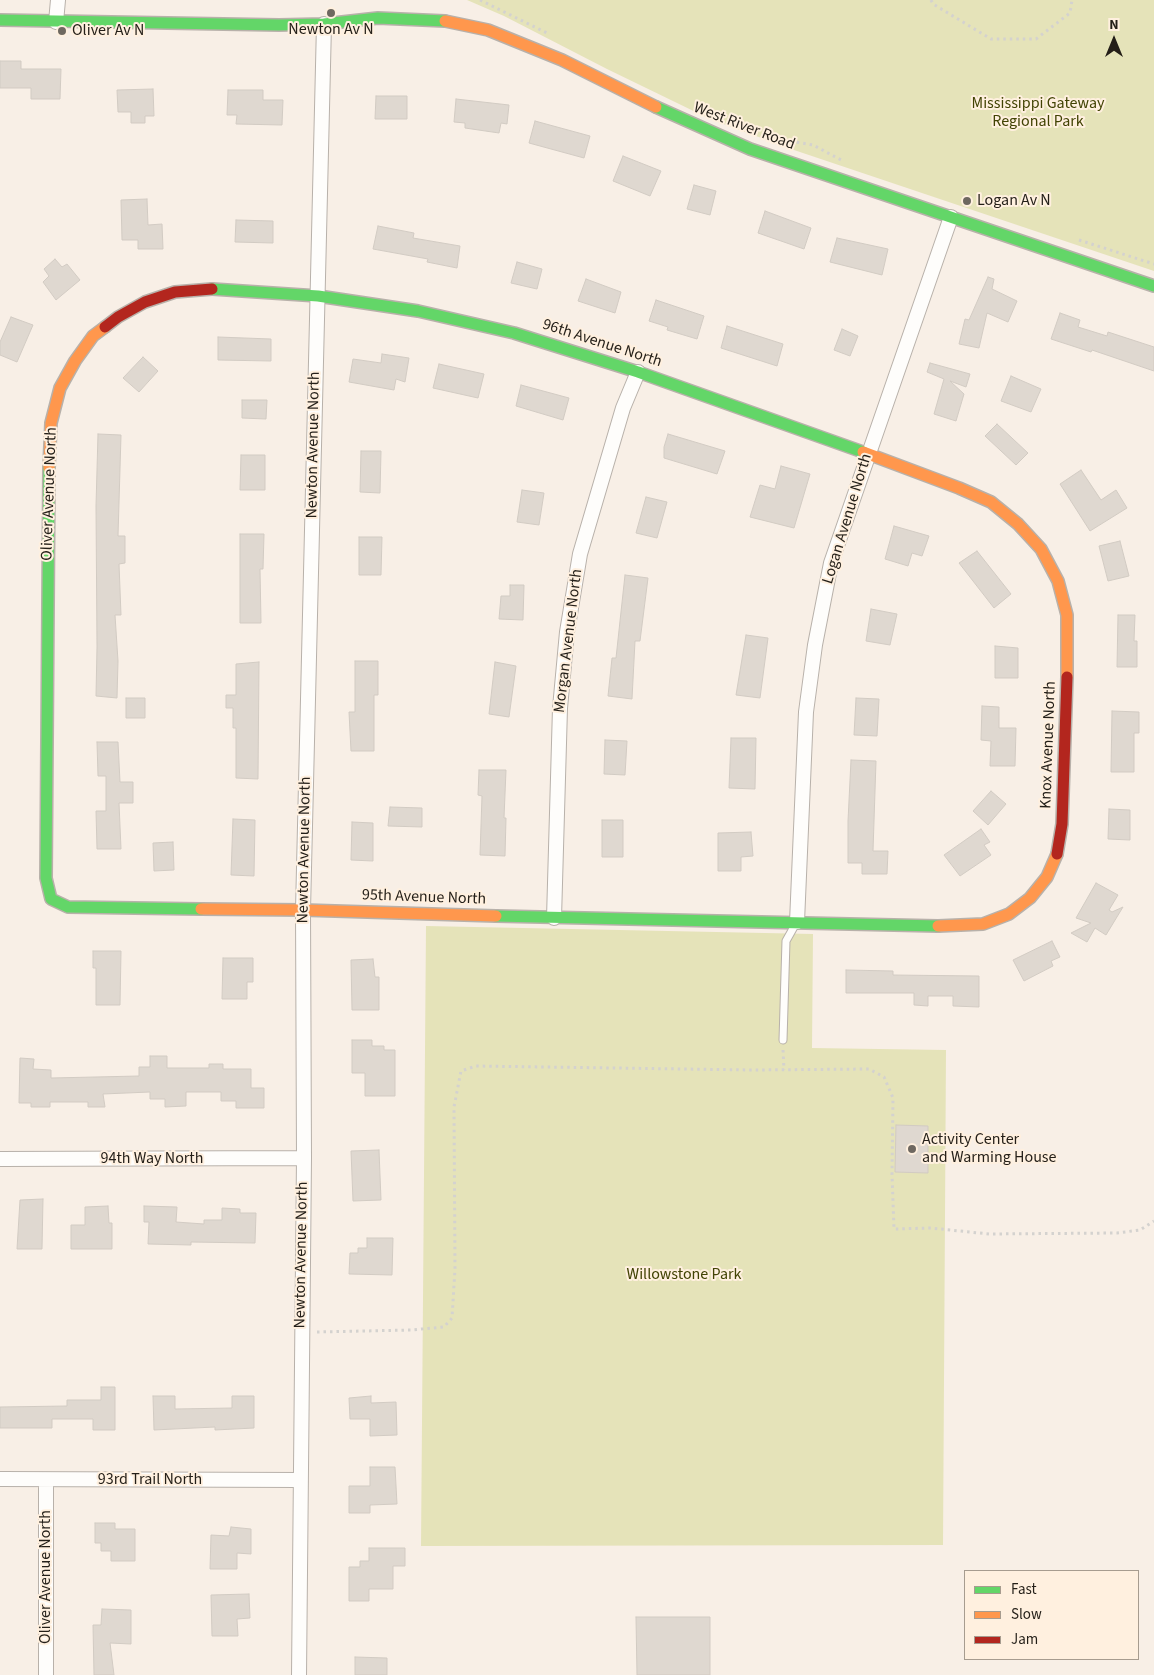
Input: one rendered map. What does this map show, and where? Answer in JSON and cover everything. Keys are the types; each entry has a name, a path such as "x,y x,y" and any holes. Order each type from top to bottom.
{"street":[{"path":"56,22 58,0"},
{"name":"West River Road","path":"0,20 279,25 324,24 378,18 454,22 488,30 562,60 672,115 723,138 782,160 1154,286"},
{"name":"Newton Avenue North","path":"299,1675 304,1158 303,910 324,24"},
{"name":"Logan Avenue North","path":"797,922 806,712 815,645 831,563 951,217"},
{"name":"Oliver Avenue North","path":"51,899 46,878 49,451 51,424 60,388 75,360 94,336 118,317 145,302 176,292 212,289 318,296"},
{"name":"96th Avenue North","path":"318,296 418,311 514,333 638,372 868,454"},
{"name":"Morgan Avenue North","path":"554,918 560,708 568,632 580,554 623,408 638,372"},
{"name":"Knox Avenue North","path":"797,922 956,926 983,924 1009,914 1030,898 1047,877 1059,851 1062,824 1068,650 1067,615 1058,581 1041,549 1018,524 991,502 868,454"},
{"name":"95th Avenue North","path":"51,899 68,907 303,910 554,918 797,922"},
{"name":"94th Way North","path":"0,1159 304,1158"},
{"name":"93rd Trail North","path":"0,1479 300,1480"},
{"name":"Oliver Avenue North","path":"46,1480 46,1675"}],"lane":[{"path":"783,1040 786,941 797,922"}],"path":[{"path":"480,0 552,36"},
{"path":"930,0 933,4 991,39 1036,39 1070,13 1072,0"},
{"path":"781,140 813,145 850,164"},
{"path":"1071,238 1154,264"},
{"path":"783,1040 784,1070"},
{"path":"301,1333 428,1329 444,1327 452,1318 456,1269 454,1107 461,1071 476,1066 784,1070 869,1069 884,1077 893,1098 892,1174 894,1229 931,1228 989,1234 1117,1233 1140,1230 1154,1221"}],"green space":[{"name":"Mississippi Gateway Regional Park","path":"467,0 1154,0 1154,271 794,150 710,119 504,16"},
{"name":"Willowstone Park","path":"426,926 813,934 812,1048 946,1050 943,1545 421,1546"}],"building":[{"path":"0,61 21,61 21,69 61,69 60,99 31,99 31,88 0,88"},
{"path":"153,89 154,116 145,116 145,123 131,123 131,112 118,112 117,90"},
{"path":"228,90 263,90 263,100 283,100 282,125 236,124 237,115 227,115"},
{"path":"376,96 407,96 407,119 375,119"},
{"path":"456,99 509,105 507,124 501,123 499,133 465,128 465,123 454,122"},
{"path":"535,121 590,136 584,158 529,143"},
{"path":"623,156 661,171 650,196 613,181"},
{"path":"694,185 716,191 710,215 687,209"},
{"path":"147,199 148,225 162,224 163,249 138,249 138,240 122,240 121,200"},
{"path":"765,211 811,228 804,249 758,233"},
{"path":"236,220 273,221 273,243 235,242"},
{"path":"378,226 414,233 413,238 460,246 457,268 427,262 428,259 373,249"},
{"path":"837,238 888,249 882,275 830,262"},
{"path":"55,259 62,267 67,264 80,280 56,300 43,282 49,276 44,269"},
{"path":"517,262 542,269 537,289 511,283"},
{"path":"988,277 994,279 992,289 1017,301 1008,322 987,313 979,348 959,344 965,319 969,320"},
{"path":"586,279 621,292 615,313 578,301"},
{"path":"656,300 704,316 697,339 667,330 668,327 649,321"},
{"path":"1060,313 1080,320 1078,327 1107,336 1108,332 1154,347 1154,371 1092,350 1091,352 1051,339"},
{"path":"11,317 33,325 17,362 0,355 0,342"},
{"path":"727,326 783,344 777,366 721,348"},
{"path":"842,329 858,336 850,356 834,350"},
{"path":"218,337 271,339 271,361 218,360"},
{"path":"382,354 409,358 405,382 396,379 394,390 349,382 353,359 381,363"},
{"path":"143,357 158,371 139,392 123,378"},
{"path":"930,363 970,374 966,387 950,381 964,394 956,421 934,414 944,379 927,372"},
{"path":"439,364 484,374 478,398 433,388"},
{"path":"1011,376 1041,389 1031,412 1001,401"},
{"path":"521,385 569,398 563,420 516,406"},
{"path":"242,400 267,400 266,419 242,418"},
{"path":"997,424 1028,453 1016,465 985,436"},
{"path":"98,434 121,435 118,536 125,536 125,563 119,564 121,615 115,615 118,661 117,698 96,696"},
{"path":"668,434 725,451 717,474 664,458 664,447"},
{"path":"361,451 381,451 380,493 360,492"},
{"path":"241,455 265,455 265,490 240,490"},
{"path":"781,466 810,474 794,528 750,517 760,485 775,489"},
{"path":"1081,470 1101,500 1116,490 1127,508 1090,531 1060,484"},
{"path":"522,490 544,493 539,525 517,522"},
{"path":"646,497 667,502 657,538 636,533"},
{"path":"894,526 929,536 922,556 912,553 908,566 885,559"},
{"path":"240,534 264,534 263,569 260,569 261,623 240,623"},
{"path":"359,537 382,537 381,575 359,575"},
{"path":"1120,541 1129,576 1108,581 1099,546"},
{"path":"977,551 1011,594 994,608 959,563"},
{"path":"625,575 648,578 640,641 635,641 632,699 608,696 612,658 616,658"},
{"path":"510,585 524,585 523,620 499,619 501,596 510,596"},
{"path":"871,609 897,614 890,645 866,641"},
{"path":"1118,615 1135,615 1134,641 1137,641 1137,667 1117,667"},
{"path":"746,635 768,638 760,698 736,695"},
{"path":"995,646 1018,648 1018,678 995,678"},
{"path":"355,661 378,661 378,695 374,695 374,751 351,751 349,712 355,712"},
{"path":"259,662 258,779 236,778 236,728 233,728 233,708 226,708 226,695 236,695 236,664"},
{"path":"495,662 516,666 509,717 489,714"},
{"path":"126,698 145,698 145,718 126,718"},
{"path":"856,698 879,699 877,736 854,735"},
{"path":"982,706 999,707 999,728 1016,728 1015,766 990,766 991,741 981,740"},
{"path":"1112,711 1139,712 1139,733 1134,733 1134,772 1111,772"},
{"path":"731,738 756,738 755,789 729,788"},
{"path":"605,740 627,741 625,775 604,774"},
{"path":"97,742 118,742 120,782 133,782 133,803 119,803 121,849 97,849 96,811 106,811 106,776 98,776"},
{"path":"851,760 876,761 873,851 888,851 887,874 862,874 862,863 848,863"},
{"path":"479,770 506,770 505,856 480,855 482,796 478,795"},
{"path":"991,791 1006,804 988,825 973,811"},
{"path":"390,807 422,808 422,827 388,826"},
{"path":"1109,809 1130,810 1130,840 1108,839"},
{"path":"233,819 255,820 254,876 231,875"},
{"path":"602,820 623,820 623,857 602,857"},
{"path":"352,822 373,823 373,861 351,860"},
{"path":"981,829 990,842 984,845 991,855 960,876 944,855"},
{"path":"751,832 753,856 741,857 741,871 718,871 718,833"},
{"path":"173,842 174,870 154,871 153,843"},
{"path":"1096,883 1118,895 1109,910 1112,912 1123,907 1106,935 1095,928 1087,942 1071,933 1091,923 1076,918"},
{"path":"1052,941 1060,957 1051,961 1053,966 1024,981 1013,960"},
{"path":"93,951 121,951 120,1005 96,1005 96,968 93,968"},
{"path":"223,958 253,958 253,982 247,982 247,999 222,999"},
{"path":"373,959 375,977 379,977 379,1010 352,1010 351,960"},
{"path":"846,970 893,971 893,975 979,976 979,1007 953,1006 953,996 928,996 928,1006 914,1005 914,993 846,993"},
{"path":"352,1040 372,1040 372,1046 384,1046 384,1050 395,1050 395,1096 365,1096 365,1073 352,1073"},
{"path":"150,1056 167,1056 167,1068 209,1068 209,1064 223,1064 223,1069 251,1069 251,1088 264,1088 264,1108 236,1108 236,1101 221,1101 221,1092 186,1092 186,1106 165,1107 165,1099 150,1099 150,1092 103,1094 105,1107 88,1107 88,1102 50,1102 50,1107 31,1107 31,1103 19,1103 20,1058 34,1059 33,1069 51,1070 51,1078 139,1076 139,1067 150,1067"},
{"name":"Activity Center and Warming House","path":"896,1125 928,1126 928,1173 895,1172"},
{"path":"379,1150 381,1200 353,1201 351,1151"},
{"path":"43,1199 42,1249 17,1249 20,1200"},
{"path":"108,1206 109,1223 112,1223 112,1249 71,1249 71,1225 85,1225 85,1207"},
{"path":"144,1206 177,1207 176,1222 204,1224 204,1220 222,1220 222,1208 240,1209 240,1213 256,1213 255,1243 191,1242 191,1245 148,1244 149,1222 144,1222"},
{"path":"367,1238 393,1238 392,1275 349,1274 350,1253 358,1253 358,1248 367,1248"},
{"path":"101,1387 115,1387 115,1430 93,1430 93,1419 52,1419 52,1428 0,1428 0,1407 67,1406 67,1400 101,1400"},
{"path":"153,1396 175,1396 175,1409 232,1408 232,1396 254,1396 254,1428 215,1430 215,1427 154,1430"},
{"path":"371,1396 371,1403 396,1402 397,1435 370,1436 370,1419 350,1419 349,1398"},
{"path":"370,1467 395,1467 397,1504 370,1505 370,1513 349,1513 349,1486 370,1486"},
{"path":"95,1523 115,1523 115,1529 135,1529 135,1561 111,1561 111,1551 101,1551 101,1543 95,1543"},
{"path":"231,1527 251,1529 251,1554 237,1553 237,1569 210,1569 211,1535 229,1536"},
{"path":"369,1548 405,1548 405,1566 393,1566 393,1589 369,1589 369,1601 349,1601 349,1567 360,1567 360,1561 369,1561"},
{"path":"249,1594 250,1618 237,1619 238,1636 212,1636 211,1595"},
{"path":"102,1609 131,1610 131,1644 110,1643 114,1675 94,1675 93,1625 101,1625"},
{"path":"636,1617 710,1617 710,1675 637,1675"},
{"path":"355,1657 387,1658 387,1675 355,1675"}],"traffic: fast":[{"path":"0,20 279,25 324,24 378,18 445,21"},
{"path":"656,107 750,149 1154,286"},
{"path":"212,289 318,296 418,311 514,333 638,372 863,452"},
{"path":"49,468 46,878 51,899 68,907 201,909"},
{"path":"496,916 938,926"}],"traffic: slow":[{"path":"445,21 488,30 562,60 656,107"},
{"path":"49,468 51,423 60,388 75,361 93,336 105,327"},
{"path":"863,452 991,502 1018,524 1041,549 1058,581 1067,615 1067,677"},
{"path":"938,926 983,924 1009,914 1030,898 1047,877 1057,854"},
{"path":"201,909 496,916"}],"traffic: jam":[{"path":"105,327 118,317 145,302 175,292 212,289"},
{"path":"1057,854 1062,824 1067,677"}],"place":[{"name":"Newton Av N","path":"331,13"},
{"name":"Oliver Av N","path":"62,31"},
{"name":"Logan Av N","path":"967,201"},
{"name":"Activity Center and Warming House","path":"912,1149"}]}
